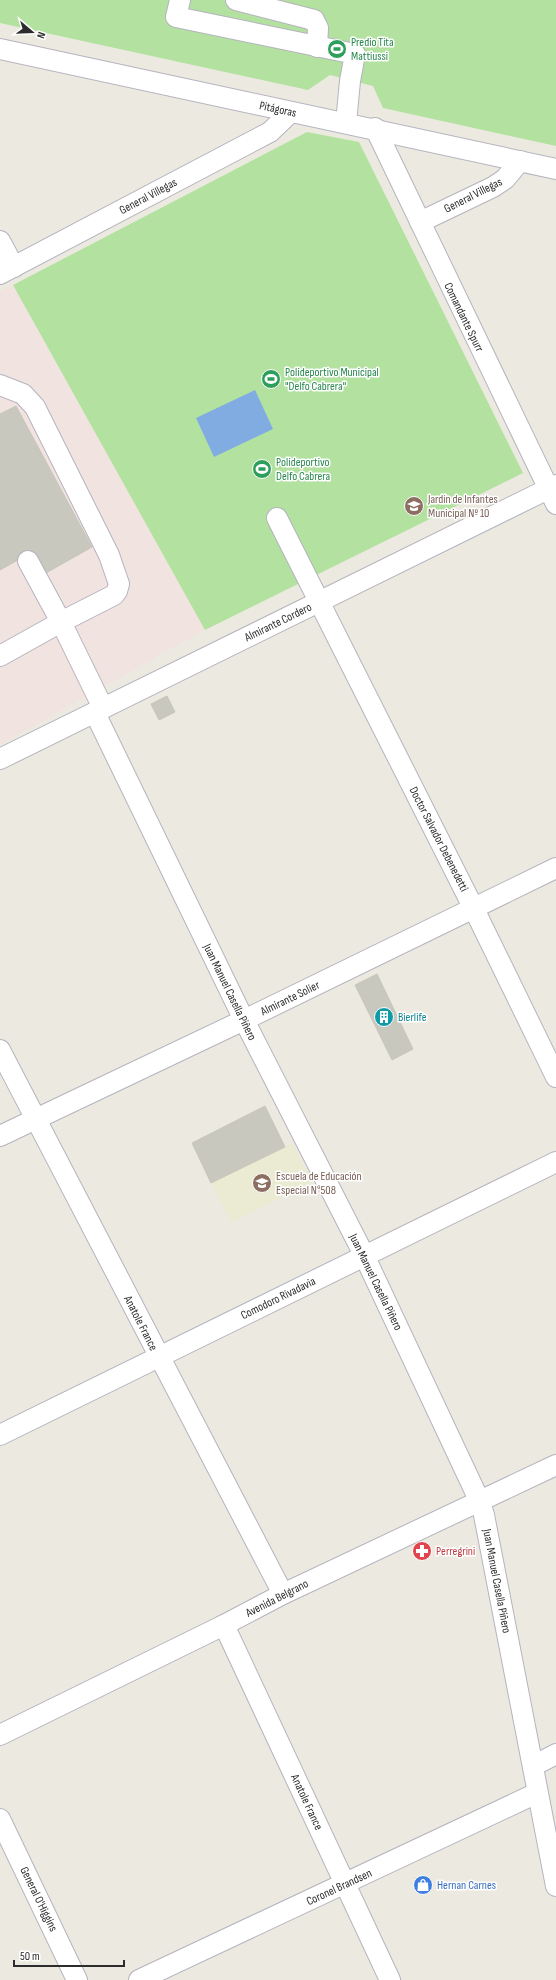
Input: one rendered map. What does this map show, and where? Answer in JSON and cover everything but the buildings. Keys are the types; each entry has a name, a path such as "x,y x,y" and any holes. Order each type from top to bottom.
{"street":[{"path":"180,0 176,17 355,54 350,81 346,122"},
{"path":"236,0 314,20 318,28 317,47"},
{"name":"Pitágoras","path":"0,49 292,112 375,128 556,169"},
{"name":"General Villegas","path":"7,270 270,132 292,112"},
{"name":"Comandante Spurr","path":"375,128 553,492"},
{"name":"General Villegas","path":"420,222 493,187 505,179 520,161"},
{"path":"0,241 7,270"},
{"path":"0,385 23,394 35,406 109,555 119,584 114,595 0,656"},
{"name":"Almirante Cordero","path":"0,759 320,602 553,492"},
{"name":"Doctor Salvador Debenedetti","path":"277,518 474,909 556,1077"},
{"name":"Juan Manuel Casella Piñero","path":"28,561 61,622 99,711 244,1020 364,1255 480,1502 484,1515 556,1886"},
{"name":"Almirante Solier","path":"0,1136 244,1020 556,868"},
{"name":"Anatole France","path":"0,1050 158,1357 168,1372 283,1594"},
{"name":"Comodoro Rivadavia","path":"0,1435 556,1162"},
{"name":"Avenida Belgrano","path":"0,1735 224,1625 283,1594 556,1465"},
{"name":"Anatole France","path":"224,1625 390,1980"},
{"path":"533,1766 556,1754"},
{"name":"Coronel Brandsen","path":"139,1980 345,1885 537,1793"},
{"name":"General O'Higgins","path":"0,1819 77,1980"}],"shaded area":[{"path":"13,285 205,630 0,745 0,292"},
{"name":"Escuela de Educación Especial N°508","path":"292,1143 312,1182 231,1223 211,1183"}],"green space":[{"name":"Predio Tita Mattiussi","path":"0,0 556,0 556,146 383,108 373,86 330,75 308,90 0,23"},
{"name":"Polideportivo Municipal \"Delfo Cabrera\"","path":"307,132 359,142 523,473 205,630 13,285"}],"water":[{"path":"255,390 273,429 214,457 196,418"}],"place":[{"name":"Predio Tita Mattiussi","path":"337,49"},
{"name":"Polideportivo Municipal \"Delfo Cabrera\"","path":"271,379"},
{"name":"Polideportivo Delfo Cabrera","path":"262,469"},
{"name":"Jardín de Infantes Municipal Nº 10","path":"414,506"},
{"name":"Bierlife","path":"384,1017"},
{"name":"Escuela de Educación Especial N°508","path":"262,1183"},
{"name":"Perregrini","path":"422,1551"},
{"name":"Hernan Carnes","path":"423,1885"}]}
